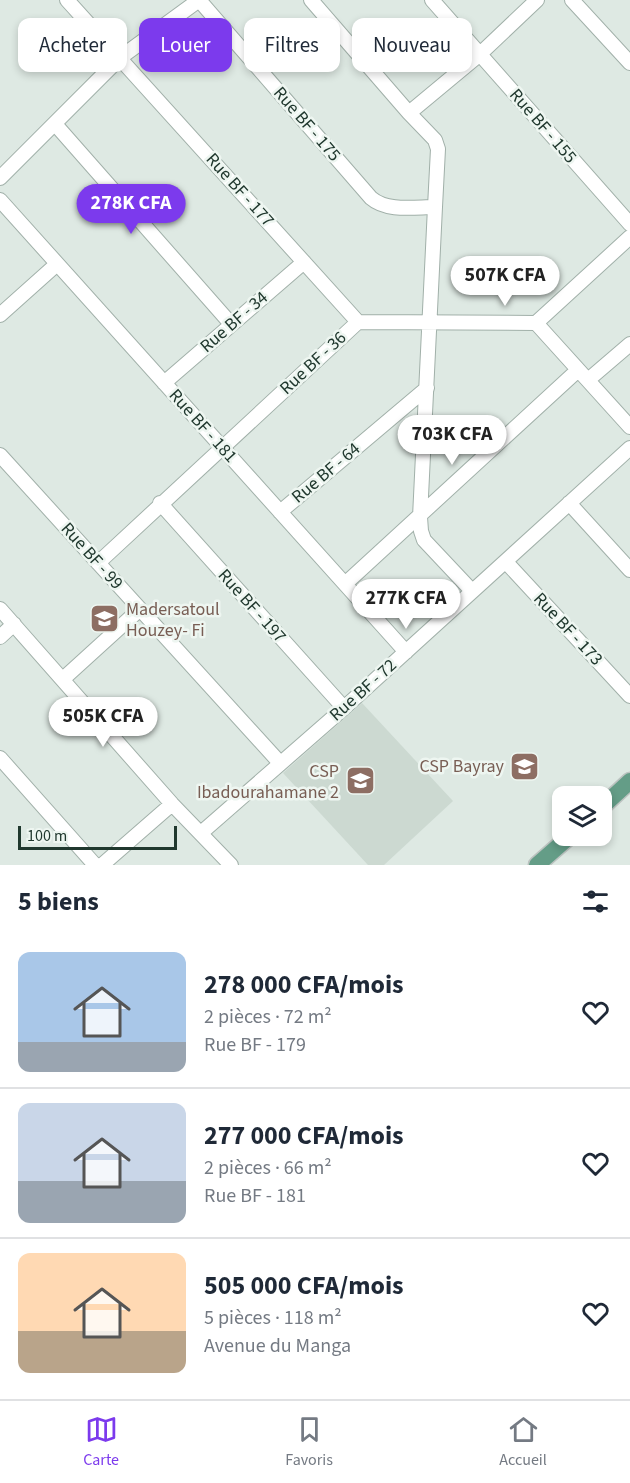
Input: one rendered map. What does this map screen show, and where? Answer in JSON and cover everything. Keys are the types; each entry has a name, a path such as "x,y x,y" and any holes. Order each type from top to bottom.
{"main road":[{"path":"612,798 630,781"},
{"path":"537,865 559,846"}],"street":[{"name":"Rue BF - 177","path":"67,0 84,18"},
{"path":"127,53 199,0"},
{"name":"Rue BF - 175","path":"199,0 371,198 378,204 388,206 435,207"},
{"path":"311,0 435,140 438,149 421,531 424,540 472,591"},
{"name":"Rue BF - 155","path":"432,0 630,224"},
{"path":"409,113 480,54 537,0"},
{"path":"572,0 630,63"},
{"name":"Rue BF - 177","path":"127,64 358,322"},
{"path":"0,178 106,72"},
{"path":"55,124 231,324"},
{"name":"Rue BF - 181","path":"0,200 406,652"},
{"path":"630,237 536,323 630,427"},
{"name":"Rue BF - 34","path":"164,383 304,262"},
{"path":"0,315 57,264"},
{"name":"Rue BF - 36","path":"98,563 160,503 358,322 536,323"},
{"path":"588,380 630,344"},
{"path":"345,584 578,370"},
{"name":"Rue BF - 64","path":"280,512 427,388"},
{"name":"Rue BF - 72","path":"201,833 344,708 630,448"},
{"name":"Rue BF - 99","path":"0,455 280,763"},
{"name":"Rue BF - 197","path":"160,503 344,708"},
{"path":"569,503 630,570"},
{"name":"Rue BF - 173","path":"506,562 630,696"},
{"path":"0,609 172,804 231,865"},
{"path":"63,679 140,609"},
{"path":"0,637 14,624"},
{"path":"0,758 95,865"},
{"path":"102,865 172,804"}],"shaded area":[{"path":"362,703 453,801 384,865 368,865 283,773"}],"place":[{"name":"Madersatoul Houzey- Fi","path":"105,619"},
{"name":"CSP Bayray","path":"525,766"},
{"name":"CSP Ibadourahamane 2","path":"360,781"}]}
